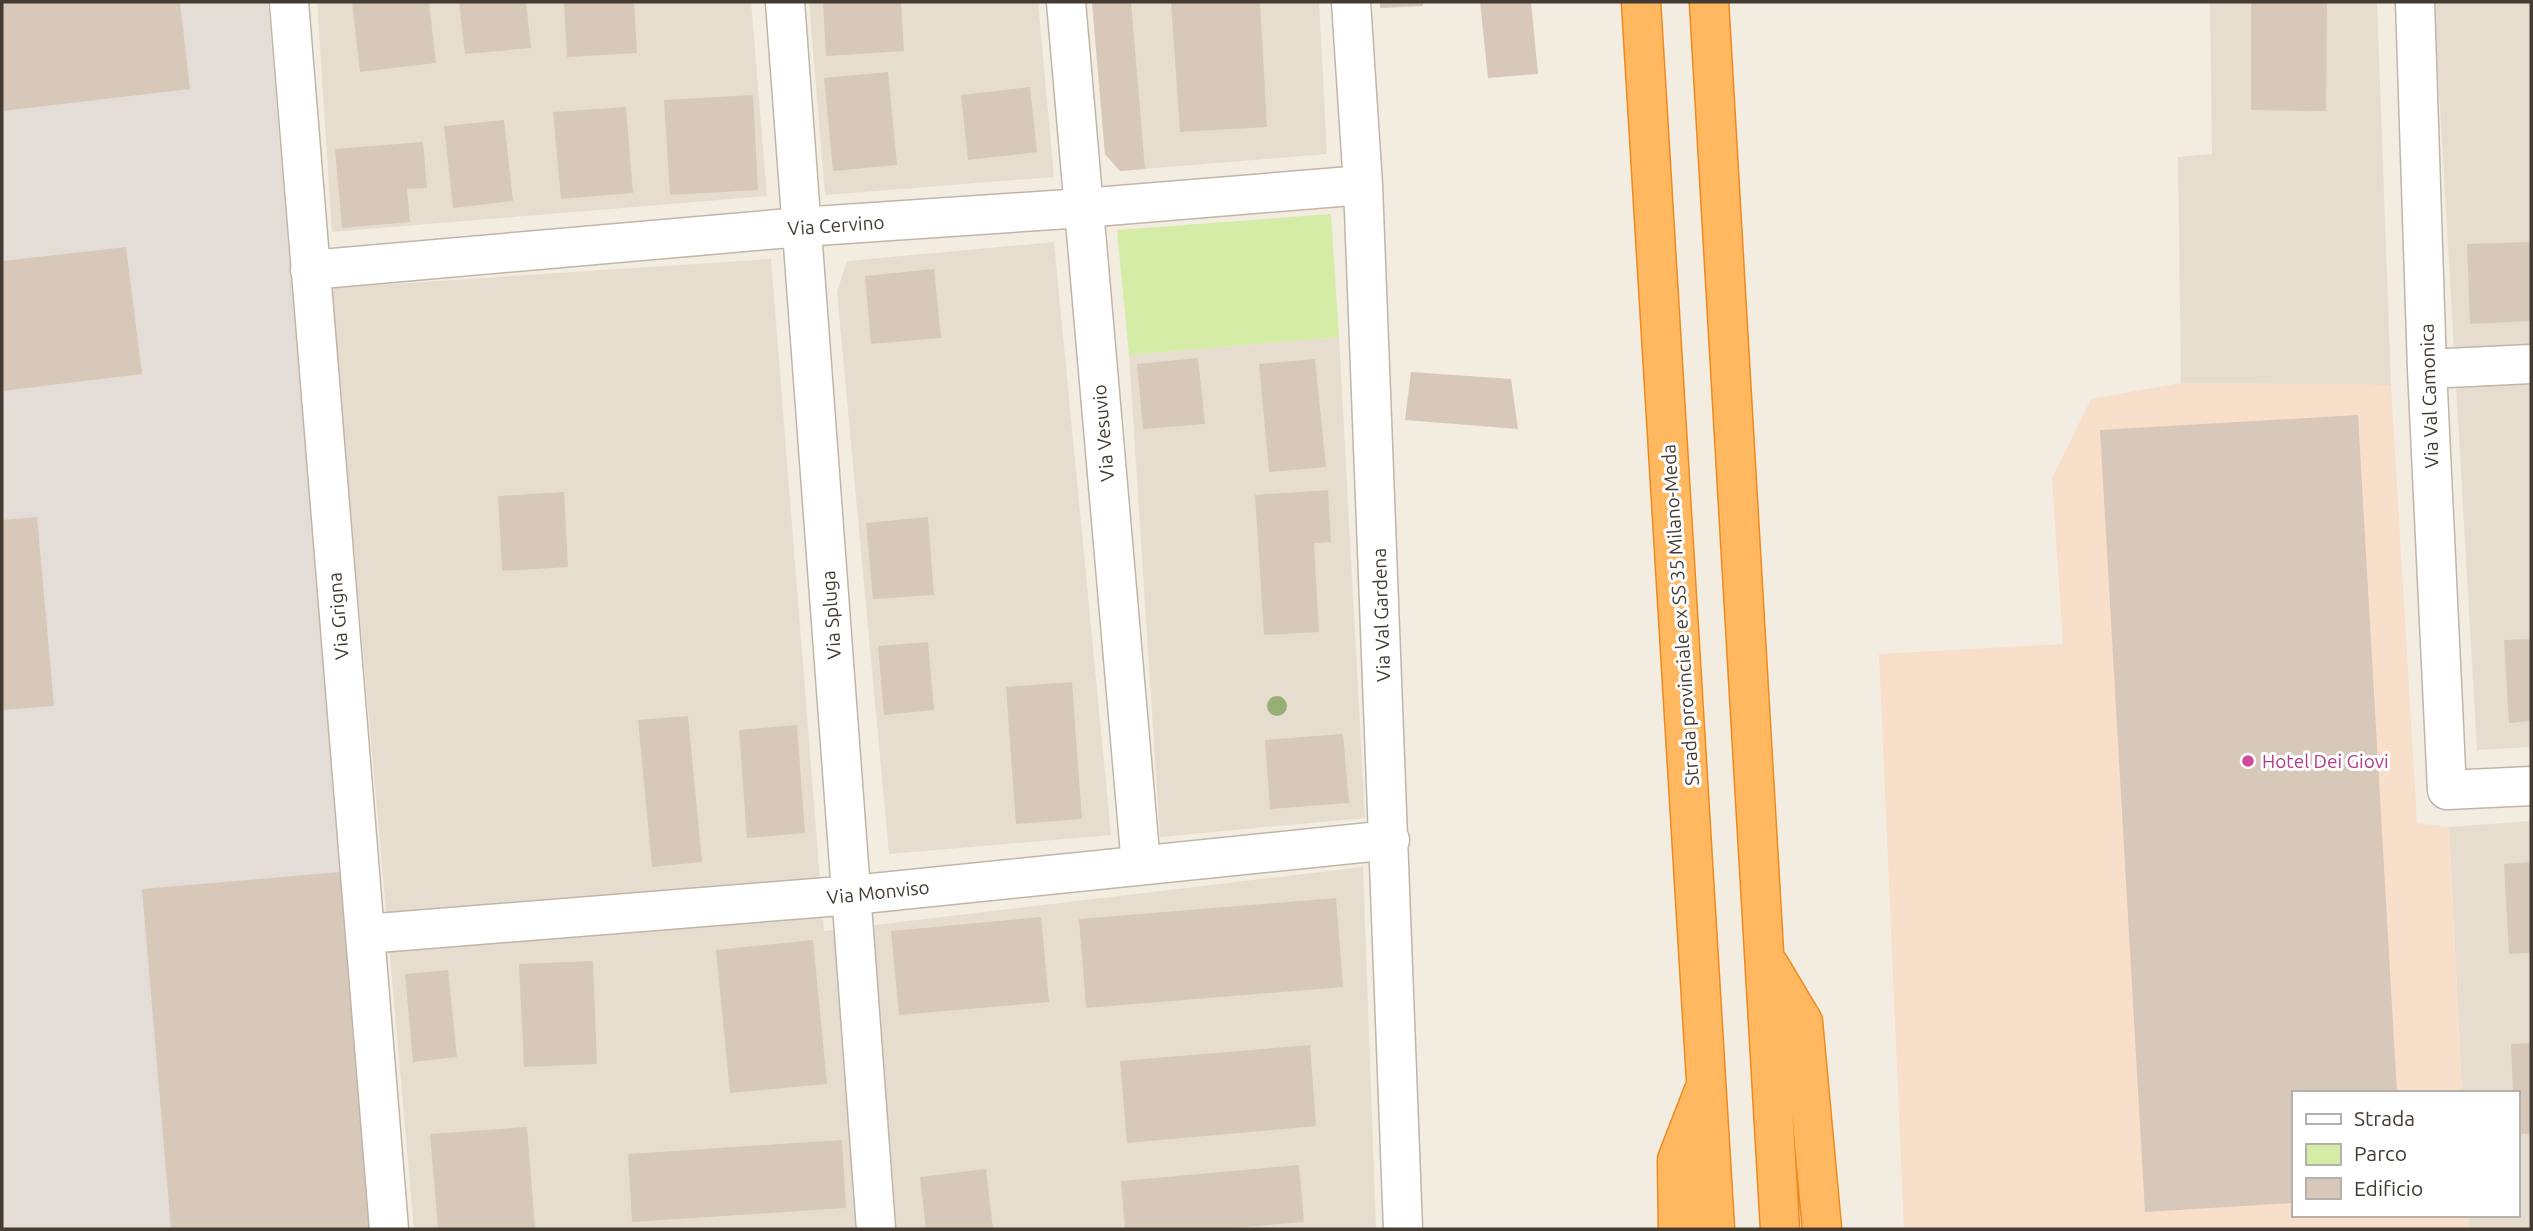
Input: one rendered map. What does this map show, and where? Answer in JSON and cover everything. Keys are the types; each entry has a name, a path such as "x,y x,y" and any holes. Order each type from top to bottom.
{"highway":[{"name":"Strada provinciale ex SS 35 Milano-Meda","path":"1641,2 1715,1229"},
{"path":"1709,2 1780,1229"},
{"path":"1766,961 1803,1021 1822,1229"},
{"path":"1678,1229 1677,1160 1708,1082"}],"street":[{"name":"Via Grigna","path":"289,2 389,1229"},
{"name":"Via Spluga","path":"785,2 876,1229"},
{"name":"Via Vesuvio","path":"1066,2 1141,865"},
{"name":"Via Val Gardena","path":"1350,2 1363,185 1404,1229"},
{"name":"Via Val Camonica","path":"2415,2 2427,369 2447,790 2531,786"},
{"name":"Via Cervino","path":"310,271 800,227 1083,208 1363,185"},
{"path":"2427,369 2531,364"},
{"name":"Via Monviso","path":"365,934 853,895 1390,840"}],"shaded area":[{"path":"2,2 268,2 371,1229 2,1229"},
{"path":"317,2 751,2 767,196 332,232"},
{"path":"809,2 1038,2 1054,177 825,195"},
{"path":"1092,2 1319,2 1327,154 1120,171 1105,154"},
{"path":"2210,2 2377,2 2391,385 2181,383 2178,157 2212,154"},
{"path":"2434,2 2531,2 2531,747 2477,750"},
{"path":"1054,242 1111,835 889,854 837,292 847,261"},
{"path":"771,259 824,931 1363,867 1376,1229 414,1229 331,288"},
{"path":"1339,337 1365,818 1160,837 1129,355"},
{"path":"2181,383 2391,385 2417,823 2449,827 2462,1091 2292,1091 2292,1217 2469,1217 2469,1229 1904,1229 1879,654 2063,644 2052,478 2091,399"},
{"path":"2531,821 2531,1229 2469,1229 2469,1217 2519,1217 2519,1091 2462,1091 2449,827"}],"green space":[{"path":"1331,214 1339,337 1129,355 1117,230"}],"building":[{"path":"2,2 180,2 190,89 2,111"},
{"path":"352,2 429,2 436,63 360,72"},
{"path":"459,2 526,2 531,48 465,54"},
{"path":"564,2 634,2 637,53 567,57"},
{"path":"823,2 901,2 904,51 826,56"},
{"path":"1092,2 1131,2 1145,169 1120,171 1105,154"},
{"path":"1171,2 1260,2 1267,127 1180,132"},
{"path":"1380,2 1423,2 1423,6 1380,8"},
{"path":"1480,2 1531,2 1538,74 1488,78"},
{"path":"2251,2 2327,2 2326,111 2251,110"},
{"path":"888,72 897,165 833,171 824,78"},
{"path":"1030,87 1037,152 968,160 961,95"},
{"path":"753,95 758,190 670,195 664,100"},
{"path":"626,107 633,193 561,199 553,112"},
{"path":"504,120 513,201 453,208 444,126"},
{"path":"423,142 427,188 407,189 410,222 342,228 335,149"},
{"path":"2531,242 2531,321 2470,324 2467,244"},
{"path":"126,247 142,374 2,391 2,261"},
{"path":"934,269 941,338 871,344 865,276"},
{"path":"1198,358 1205,424 1143,429 1137,364"},
{"path":"1315,359 1326,467 1269,472 1259,364"},
{"path":"1411,372 1511,379 1518,429 1405,420"},
{"name":"Hotel Dei Giovi","path":"2358,415 2397,1091 2292,1091 2292,1203 2145,1212 2100,430"},
{"path":"1328,490 1331,542 1314,543 1319,632 1264,635 1255,495"},
{"path":"564,492 568,567 502,571 498,496"},
{"path":"37,517 54,706 2,710 2,520"},
{"path":"928,517 934,595 873,599 866,523"},
{"path":"2531,639 2531,721 2509,723 2504,640"},
{"path":"928,642 934,710 884,715 878,646"},
{"path":"1072,682 1082,819 1016,824 1006,687"},
{"path":"688,716 702,862 652,867 638,720"},
{"path":"797,725 805,833 747,838 739,730"},
{"path":"1343,734 1349,803 1270,809 1265,740"},
{"path":"2531,862 2531,953 2509,954 2504,864"},
{"path":"340,872 371,1229 171,1229 142,889"},
{"path":"1336,898 1343,987 1086,1008 1079,919"},
{"path":"1041,917 1049,1002 899,1015 891,931"},
{"path":"813,940 827,1084 730,1093 716,950"},
{"path":"593,961 597,1064 524,1067 519,964"},
{"path":"448,970 457,1057 413,1062 405,974"},
{"path":"2531,1043 2531,1134 2519,1134 2519,1091 2513,1091 2511,1044"},
{"path":"1310,1045 1316,1126 1127,1143 1120,1061"},
{"path":"527,1127 535,1229 438,1229 430,1134"},
{"path":"842,1140 846,1208 632,1222 628,1154"},
{"path":"1299,1165 1304,1222 1221,1229 1125,1229 1121,1181"},
{"path":"986,1169 993,1229 926,1229 920,1177"}],"place":[{"name":"Hotel Dei Giovi","path":"2248,761"}]}
